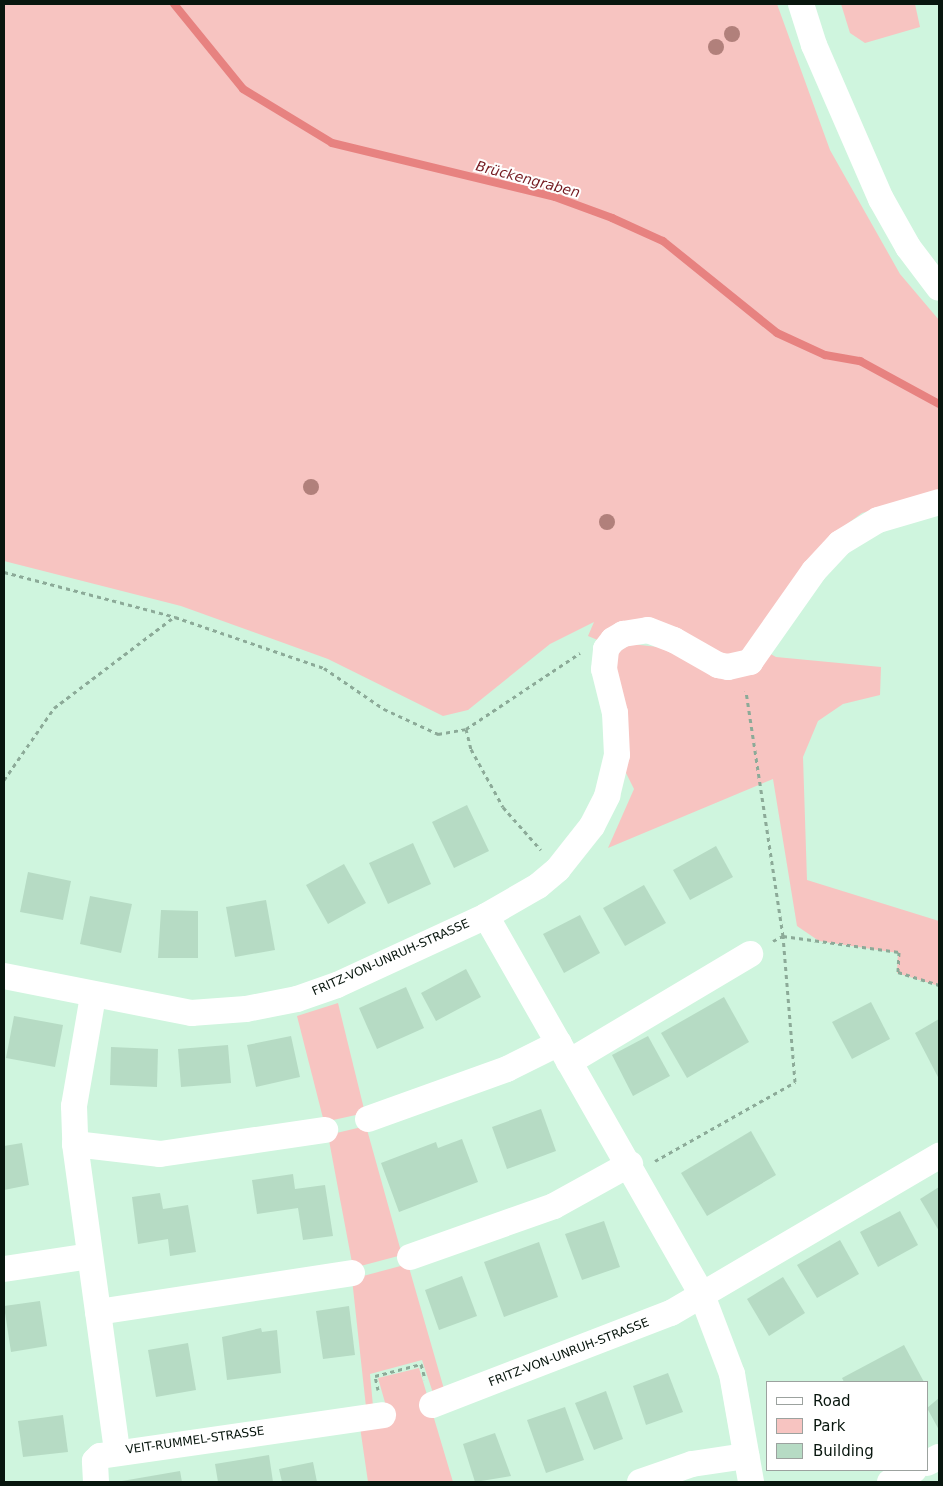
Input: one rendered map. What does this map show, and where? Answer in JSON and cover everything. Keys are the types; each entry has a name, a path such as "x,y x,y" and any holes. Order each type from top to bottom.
{"street":[{"path":"801,4 814,45 881,199 908,247 939,288"},
{"path":"606,649 623,634 648,630 674,640 718,665 741,665 758,655 814,571 840,544 878,520 939,502"},
{"name":"FRITZ-VON-UNRUH-STRASSE","path":"4,976 94,996 191,1013 297,999 337,985 486,916 538,886 558,869 592,826 615,770 617,728 604,669 606,649"},
{"path":"486,916 632,1169 702,1295 732,1374 751,1482"},
{"path":"368,1119 507,1069 564,1053 750,954"},
{"name":"VEIT-RUMMEL-STRASSE","path":"94,996 76,1093 75,1144 117,1452 383,1415"},
{"path":"75,1144 160,1154 325,1130"},
{"name":"FRITZ-VON-UNRUH-STRASSE","path":"432,1405 633,1330 702,1295 939,1156"},
{"path":"410,1257 554,1206 632,1169"},
{"path":"4,1269 90,1256"},
{"path":"98,1312 352,1273"},
{"path":"96,1482 95,1461 117,1452"},
{"path":"640,1482 692,1464 746,1456"},
{"path":"928,1462 939,1456"},
{"path":"890,1482 912,1471"}],"path":[{"path":"4,572 175,617 324,668 384,710 438,734 466,729 588,647 606,649"},
{"path":"4,780 54,708 175,617"},
{"path":"632,1169 795,1082 783,936 741,665"},
{"path":"466,729 471,750 503,807 558,869"},
{"path":"783,936 899,952 898,972 939,985"},
{"path":"383,1415 375,1376 421,1364 432,1405"}],"green space":[{"path":"4,4 777,4 830,150 900,274 939,320 939,491 862,513 831,536 749,642 776,657 881,667 880,695 843,704 818,721 803,757 807,880 939,921 939,986 897,973 898,953 819,941 797,926 773,779 608,848 634,789 623,767 615,654 631,644 658,647 686,640 600,641 588,636 594,622 550,644 468,710 443,716 328,659 181,606 4,561"},
{"path":"841,4 915,4 920,27 865,43 850,33"},
{"path":"338,1003 365,1113 324,1122 297,1016"},
{"path":"366,1126 402,1255 353,1268 328,1135"},
{"path":"408,1264 444,1389 433,1393 422,1360 370,1374 373,1406 366,1407 352,1279"},
{"path":"419,1368 453,1482 368,1482 360,1427 390,1420 378,1378"}],"building":[{"path":"467,805 489,851 454,868 432,822"},
{"path":"413,843 431,884 388,904 369,863"},
{"path":"716,846 733,877 690,900 673,870"},
{"path":"344,864 366,903 328,924 306,885"},
{"path":"28,872 71,881 63,920 20,912"},
{"path":"644,885 666,923 625,946 603,908"},
{"path":"90,896 132,904 121,953 80,944"},
{"path":"266,900 275,950 235,957 226,907"},
{"path":"161,910 198,911 198,958 158,958"},
{"path":"580,915 600,953 564,973 543,934"},
{"path":"466,969 481,997 436,1021 421,993"},
{"path":"406,987 424,1028 377,1049 359,1008"},
{"path":"724,997 749,1042 687,1078 661,1033"},
{"path":"871,1002 890,1039 852,1059 832,1022"},
{"path":"14,1016 63,1025 55,1067 6,1058"},
{"path":"939,1019 939,1079 915,1033"},
{"path":"291,1036 300,1077 256,1087 247,1045"},
{"path":"648,1036 670,1076 633,1096 612,1055"},
{"path":"228,1045 231,1083 181,1087 178,1049"},
{"path":"111,1047 158,1049 157,1087 110,1085"},
{"path":"541,1109 556,1151 507,1169 492,1127"},
{"path":"751,1131 776,1175 707,1216 681,1173"},
{"path":"462,1139 478,1182 399,1212 381,1163 436,1142 438,1148"},
{"path":"22,1143 29,1185 4,1190 4,1146"},
{"path":"293,1174 295,1189 325,1185 333,1236 303,1240 298,1208 257,1214 252,1180"},
{"path":"939,1187 939,1231 920,1199"},
{"path":"160,1193 163,1209 188,1205 196,1252 170,1256 168,1239 138,1244 132,1197"},
{"path":"900,1211 918,1245 878,1267 860,1232"},
{"path":"604,1221 620,1267 582,1280 565,1234"},
{"path":"840,1240 859,1274 817,1298 797,1265"},
{"path":"539,1242 558,1297 504,1317 484,1262"},
{"path":"462,1276 477,1316 439,1330 425,1290"},
{"path":"783,1277 805,1313 769,1336 747,1299"},
{"path":"40,1301 47,1346 11,1352 4,1306"},
{"path":"349,1306 355,1355 323,1359 316,1311"},
{"path":"261,1328 262,1332 277,1330 281,1373 227,1380 222,1337"},
{"path":"188,1343 196,1390 156,1397 148,1350"},
{"path":"904,1345 923,1381 844,1381 842,1378"},
{"path":"668,1373 683,1412 646,1425 633,1386"},
{"path":"606,1391 623,1439 594,1450 575,1403"},
{"path":"939,1398 939,1430 928,1410 928,1407"},
{"path":"565,1407 584,1460 546,1473 527,1420"},
{"path":"63,1415 68,1452 23,1457 18,1421"},
{"path":"495,1433 511,1476 475,1482 463,1444"},
{"path":"269,1455 273,1482 218,1482 215,1464"},
{"path":"313,1462 317,1482 282,1482 279,1469"},
{"path":"180,1471 182,1482 122,1481"}],"waterway":[{"name":"Brückengraben","path":"174,4 243,89 332,143 555,197 612,218 663,241 777,333 825,355 860,361 939,404"}]}
